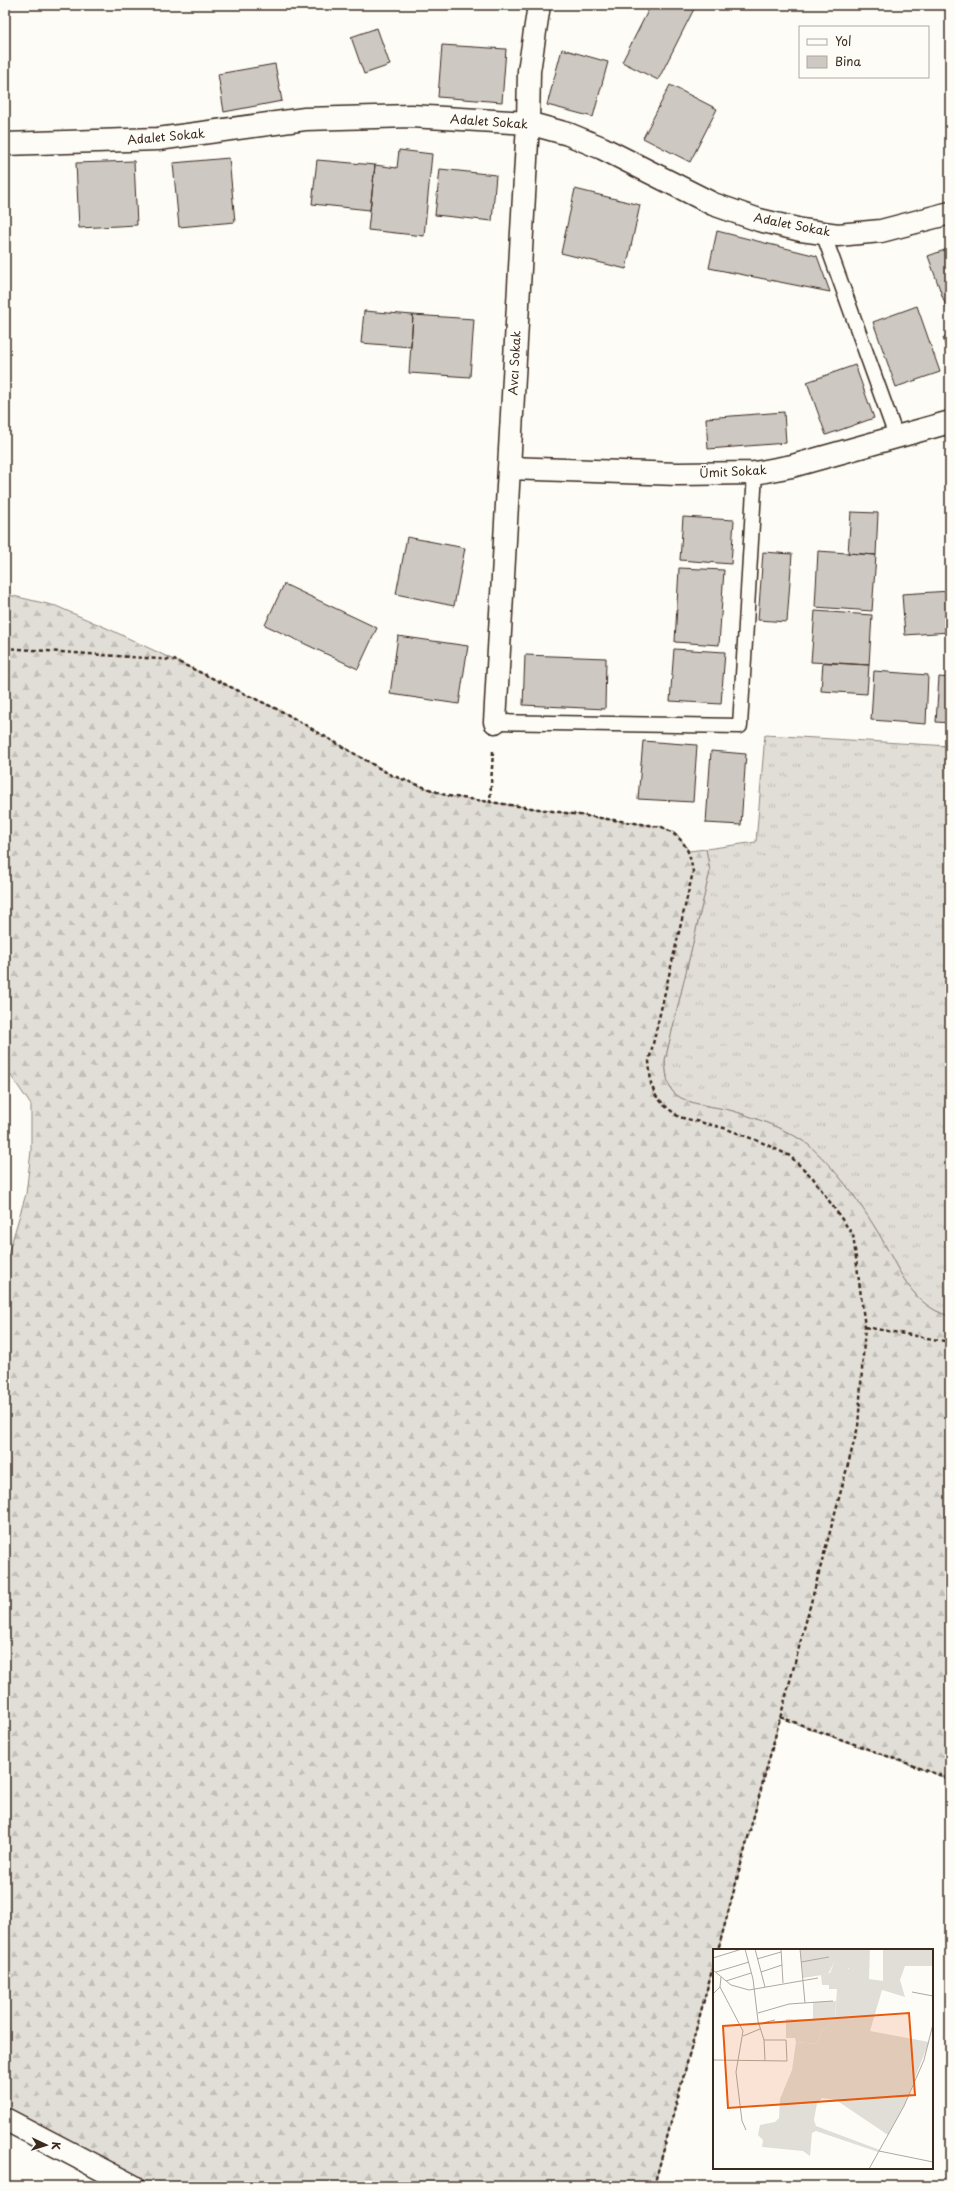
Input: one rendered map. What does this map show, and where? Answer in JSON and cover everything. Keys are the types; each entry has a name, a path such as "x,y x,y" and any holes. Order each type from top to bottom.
{"street":[{"name":"Avcı Sokak","path":"495,722 528,123 529,71 539,5"},
{"name":"Adalet Sokak","path":"5,144 158,139 305,119 411,116 528,123 568,134 602,148 713,204 759,220 838,235 881,231 950,212"},
{"name":"Ümit Sokak","path":"509,468 678,474 755,473 792,466 950,422"},
{"path":"5,2119 133,2186"}],"lane":[{"path":"823,233 896,436"},
{"path":"495,722 740,726 755,473"}],"path":[{"path":"5,648 174,660 283,712 391,775 448,796 662,827 677,834 689,852 693,872 649,1061 651,1084 656,1096 665,1106 679,1117 724,1128 761,1142 790,1156 813,1178 853,1235 865,1327 858,1427 718,1949"},
{"path":"490,802 495,722"},
{"path":"865,1327 950,1342"},
{"path":"780,1717 950,1779"},
{"path":"654,2186 713,1967"}],"green space":[{"path":"5,594 56,606 111,630 283,712 391,775 448,796 662,827 677,834 689,851 706,849 710,871 665,1060 667,1078 672,1091 688,1101 733,1111 763,1122 795,1136 812,1148 846,1185 874,1226 896,1266 913,1292 923,1302 936,1311 950,1316 950,1779 780,1718 718,1949 713,1949 713,1967 654,2186 133,2186 5,2119 5,1265 26,1194 31,1151 31,1105 5,1067"},
{"path":"765,735 950,746 950,1316 936,1311 923,1302 913,1292 896,1266 874,1226 846,1185 812,1148 795,1136 763,1122 733,1111 695,1103 681,1098 672,1091 668,1083 665,1060 710,871 706,849 756,842"}],"building":[{"path":"651,5 696,5 658,80 622,62"},
{"path":"377,28 390,65 364,74 351,37"},
{"path":"442,45 506,49 502,102 438,97"},
{"path":"562,49 608,62 593,117 547,105"},
{"path":"275,64 282,101 224,112 218,74"},
{"path":"670,85 717,109 690,162 643,138"},
{"path":"399,150 432,154 424,236 368,230 375,165 397,168"},
{"path":"229,158 235,222 179,227 173,163"},
{"path":"317,160 375,165 370,210 312,204"},
{"path":"134,161 137,225 79,228 76,163"},
{"path":"440,169 496,175 492,221 435,215"},
{"path":"575,189 640,205 626,269 561,253"},
{"path":"717,231 817,256 830,292 709,268"},
{"path":"950,248 950,314 949,315 928,256"},
{"path":"917,306 940,372 896,387 873,322"},
{"path":"364,311 413,315 411,347 361,343"},
{"path":"413,315 474,319 470,377 409,373"},
{"path":"950,336 950,359 943,338"},
{"path":"855,365 874,418 826,435 807,382"},
{"path":"784,412 786,443 708,449 706,418"},
{"path":"851,512 878,513 876,555 848,553"},
{"path":"683,517 734,520 731,564 680,560"},
{"path":"407,537 465,548 454,606 396,594"},
{"path":"818,551 876,555 872,611 815,607"},
{"path":"763,552 792,554 787,622 758,620"},
{"path":"679,568 724,570 719,645 675,642"},
{"path":"284,584 377,628 358,669 265,625"},
{"path":"950,591 950,632 905,635 902,594"},
{"path":"815,611 872,615 869,665 811,662"},
{"path":"398,636 468,646 459,704 390,694"},
{"path":"674,649 725,652 721,704 670,701"},
{"path":"525,655 606,658 605,709 523,705"},
{"path":"823,662 869,665 867,694 821,691"},
{"path":"874,671 928,675 926,724 871,720"},
{"path":"939,677 950,678 950,723 936,722"},
{"path":"643,741 697,745 693,802 638,799"},
{"path":"711,751 746,754 741,825 706,823"}]}
